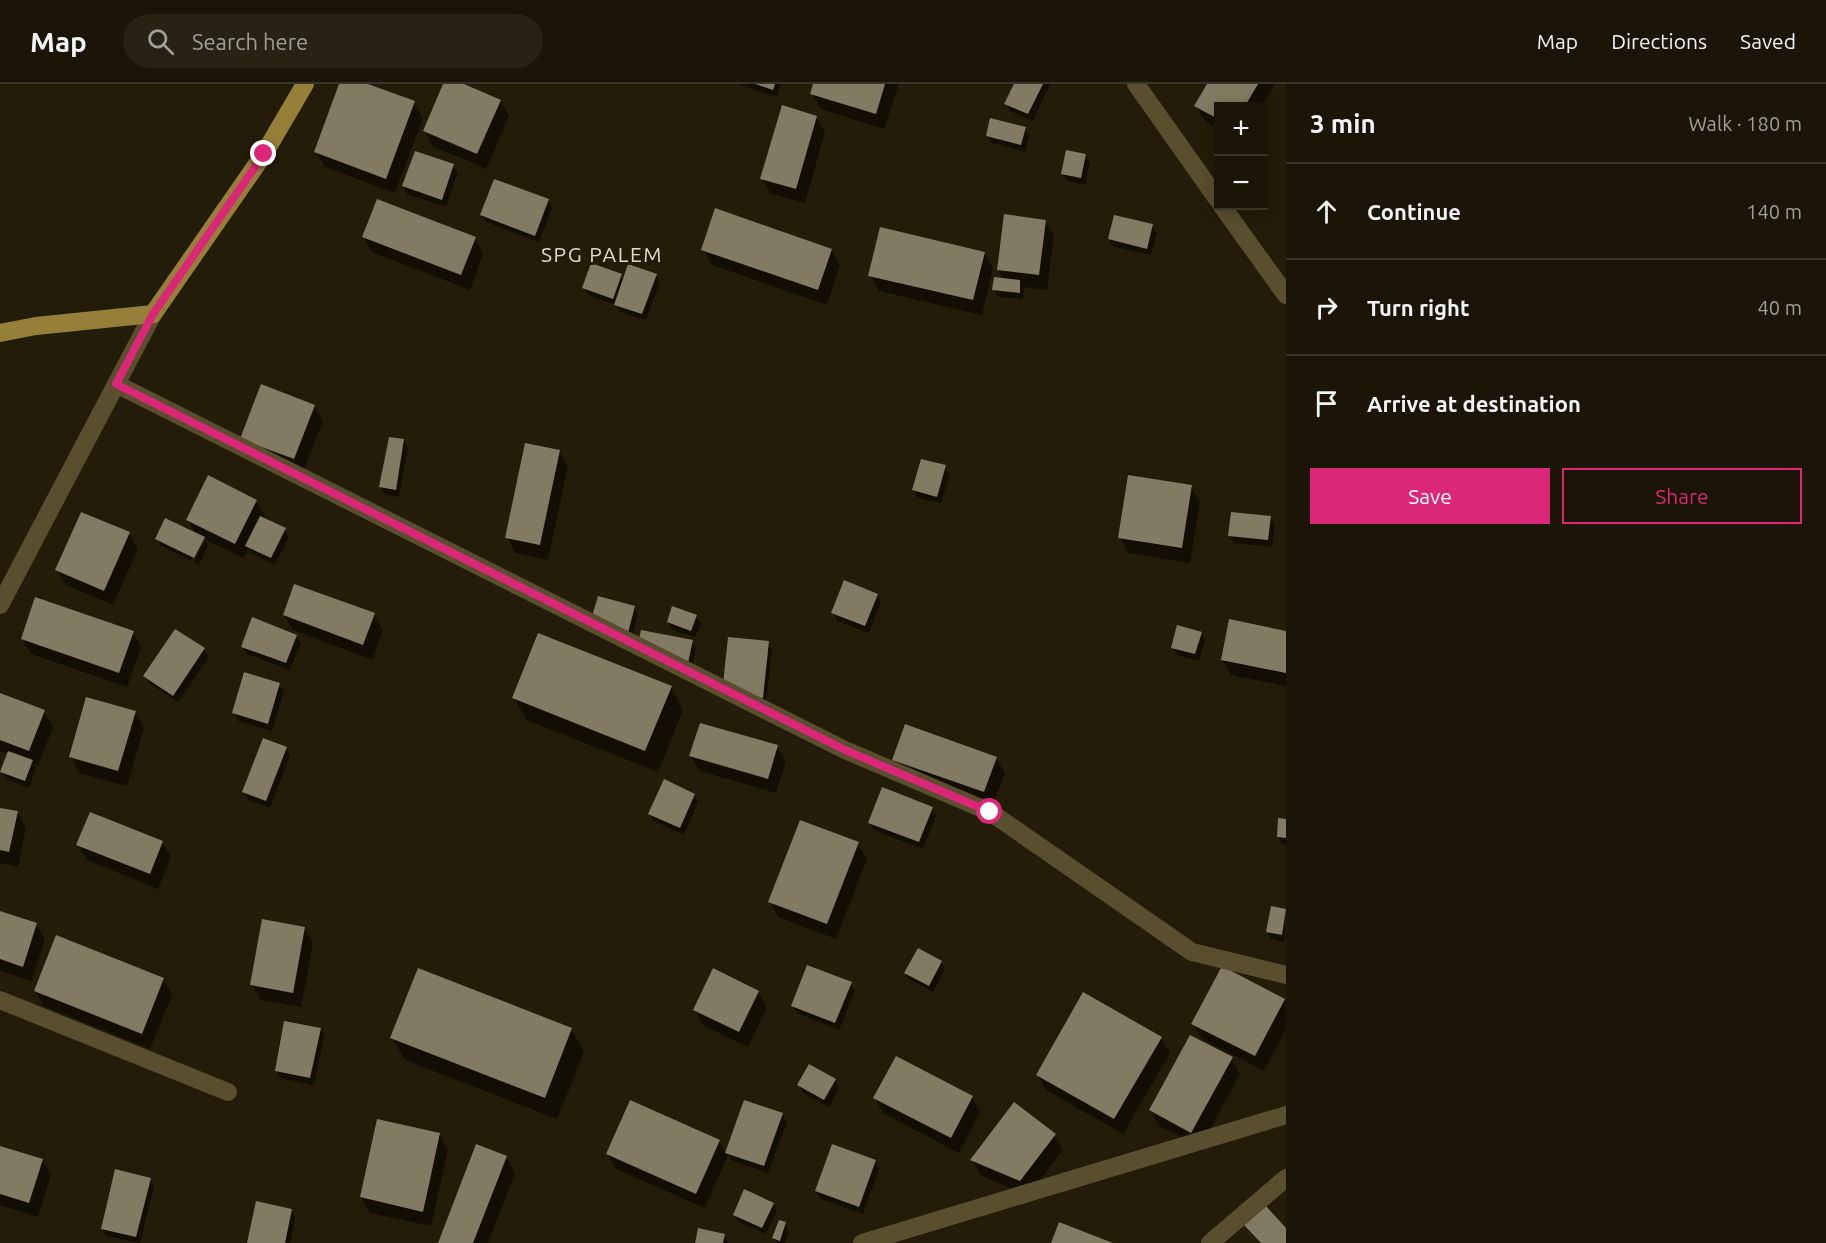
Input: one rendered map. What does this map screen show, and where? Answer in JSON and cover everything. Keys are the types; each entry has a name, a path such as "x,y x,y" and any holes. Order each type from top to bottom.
{"main road":[{"path":"0,333 36,326 153,314 264,154 305,84"}],"street":[{"path":"1136,84 1214,194"},
{"path":"1225,210 1286,295"},
{"path":"0,605 153,314"},
{"path":"116,384 834,745 990,812 1192,952 1286,975"},
{"path":"0,1000 228,1092"},
{"path":"862,1243 1286,1115"},
{"path":"1210,1243 1286,1178"}],"building":[{"path":"339,84 368,84 415,101 386,179 314,152"},
{"path":"443,84 464,84 501,100 477,154 423,131"},
{"path":"755,84 775,84 773,90"},
{"path":"813,84 885,84 876,114 810,94"},
{"path":"1014,84 1043,84 1028,114 1004,104"},
{"path":"1207,84 1258,84 1247,102 1214,102 1214,117 1194,106"},
{"path":"782,105 817,116 796,189 760,179"},
{"path":"990,118 1026,127 1021,145 986,136"},
{"path":"1066,150 1086,154 1081,178 1061,174"},
{"path":"415,151 454,164 442,200 402,186"},
{"path":"494,179 549,199 535,236 480,215"},
{"path":"377,199 476,237 461,275 362,237"},
{"path":"715,208 832,249 818,290 701,250"},
{"path":"1004,214 1046,220 1039,275 997,270"},
{"path":"1114,215 1153,224 1147,249 1108,239"},
{"path":"880,227 985,252 973,300 868,276"},
{"path":"591,263 622,274 613,299 582,288"},
{"path":"628,264 657,274 642,314 614,305"},
{"path":"994,277 1020,280 1020,293 992,290"},
{"path":"261,384 315,405 294,459 240,439"},
{"path":"389,437 404,439 396,490 379,487"},
{"path":"525,443 560,450 540,545 505,538"},
{"path":"921,459 946,465 937,497 912,490"},
{"path":"208,475 257,500 235,544 186,520"},
{"path":"1128,475 1192,485 1182,548 1118,538"},
{"path":"81,512 130,532 104,591 55,570"},
{"path":"1231,512 1271,516 1268,540 1228,536"},
{"path":"260,516 286,528 271,558 245,546"},
{"path":"165,518 205,537 194,558 155,539"},
{"path":"844,580 878,594 865,626 831,613"},
{"path":"294,584 375,613 363,645 283,615"},
{"path":"598,596 635,606 628,633 590,623"},
{"path":"35,597 134,631 119,673 21,639"},
{"path":"672,606 697,615 691,631 667,622"},
{"path":"252,617 297,635 286,663 241,647"},
{"path":"1229,619 1286,631 1286,673 1221,660"},
{"path":"1177,625 1202,632 1195,654 1171,648"},
{"path":"175,629 205,648 173,696 143,676"},
{"path":"641,630 693,640 688,663 636,652"},
{"path":"538,633 672,686 645,751 512,698"},
{"path":"728,637 769,641 763,698 722,693"},
{"path":"244,672 280,683 268,724 232,713"},
{"path":"0,693 45,710 29,751 0,740"},
{"path":"86,697 136,711 118,771 69,757"},
{"path":"700,723 778,745 768,779 689,756"},
{"path":"905,724 997,757 984,792 892,760"},
{"path":"263,738 287,747 266,801 242,792"},
{"path":"8,751 33,760 25,781 0,772"},
{"path":"664,779 695,794 680,828 648,814"},
{"path":"882,787 933,807 919,842 868,823"},
{"path":"0,808 18,811 9,852 0,850"},
{"path":"90,812 163,841 150,874 76,845"},
{"path":"1278,818 1286,819 1286,838 1277,837"},
{"path":"800,820 859,842 827,924 768,902"},
{"path":"1271,906 1286,909 1282,935 1266,932"},
{"path":"0,911 37,923 23,967 0,959"},
{"path":"262,919 305,927 293,993 250,985"},
{"path":"56,935 164,978 142,1034 34,991"},
{"path":"918,948 942,961 929,986 904,973"},
{"path":"807,965 852,982 835,1023 791,1006"},
{"path":"1222,966 1285,999 1255,1056 1191,1024"},
{"path":"418,968 572,1028 545,1098 390,1038"},
{"path":"713,968 759,991 739,1032 693,1010"},
{"path":"1083,992 1162,1037 1114,1119 1036,1075"},
{"path":"284,1021 321,1028 310,1078 275,1071"},
{"path":"1190,1035 1233,1057 1191,1133 1149,1110"},
{"path":"896,1056 973,1096 951,1138 873,1098"},
{"path":"809,1064 836,1079 824,1100 797,1085"},
{"path":"630,1100 720,1140 696,1194 606,1154"},
{"path":"744,1100 783,1113 764,1166 725,1153"},
{"path":"1014,1102 1056,1134 1020,1181 970,1160"},
{"path":"377,1119 440,1133 423,1212 360,1197"},
{"path":"476,1144 507,1156 473,1243 438,1243"},
{"path":"832,1144 876,1160 859,1207 815,1191"},
{"path":"0,1146 43,1159 29,1203 0,1194"},
{"path":"115,1169 151,1178 136,1237 101,1229"},
{"path":"744,1189 774,1203 762,1228 733,1215"},
{"path":"256,1201 292,1209 285,1243 247,1243"},
{"path":"1265,1205 1286,1228 1286,1243 1261,1243 1244,1225"},
{"path":"779,1220 786,1222 780,1241 772,1238"},
{"path":"1059,1222 1113,1243 1051,1243"},
{"path":"698,1228 725,1234 723,1243 695,1243"}],"district":[{"name":"SPG PALEM","path":"602,254"}],"route":[{"path":"264,154 153,314 116,384 845,750 990,812"}]}
